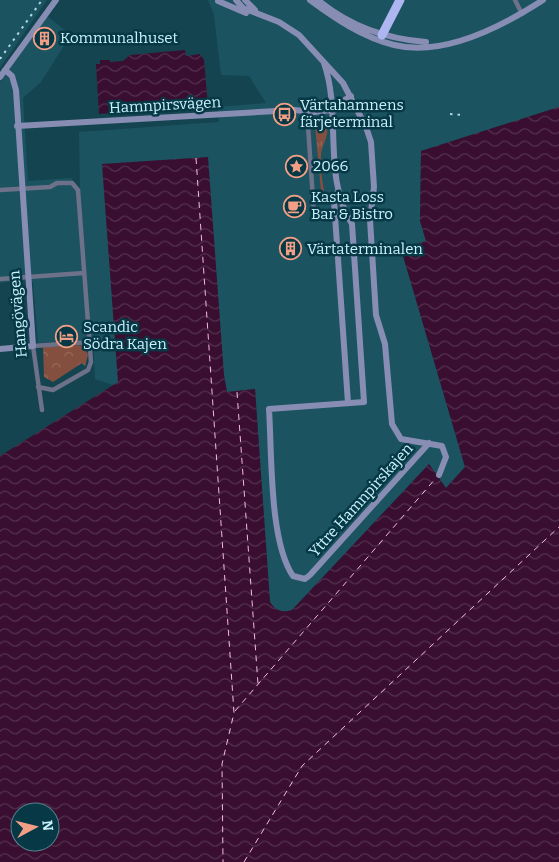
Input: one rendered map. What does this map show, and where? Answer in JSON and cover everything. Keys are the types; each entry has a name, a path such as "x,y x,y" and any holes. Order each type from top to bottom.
{"highway":[{"path":"380,37 400,0"}],"main road":[{"path":"0,77 56,0"},
{"path":"217,0 224,2 230,0"},
{"path":"217,0 243,12 269,18"},
{"path":"236,0 242,8 279,22 299,35 333,72 357,107 371,142 374,187 370,220 376,315 385,344 392,424 399,437 404,440 429,443"},
{"path":"246,0 251,8 269,18"},
{"path":"310,0 342,23 380,37 445,43 481,35 522,14 543,0"},
{"path":"318,0 339,16 380,37"},
{"path":"324,63 329,81 342,208 352,224 364,402 348,404 334,201 339,190"},
{"name":"Hangövägen","path":"5,70 12,76 14,82 33,346"},
{"name":"Hamnpirsvägen","path":"331,108 351,96"},
{"name":"Hamnpirsvägen","path":"18,126 294,110 314,112 331,108 357,107"},
{"path":"0,349 33,346"},
{"name":"Yttre Hamnpirskajen","path":"348,404 268,409 277,534 286,567 297,578 305,579 310,575 429,443 438,444 446,452 445,463 439,475"}],"street":[{"path":"515,0 522,14"},
{"path":"314,112 310,115 308,126 314,214"},
{"path":"0,190 50,187 57,183 72,183 78,190 91,362 88,370 53,390 38,386"},
{"path":"0,280 84,273"},
{"path":"33,346 89,342"},
{"name":"Hangövägen","path":"33,346 42,410"}],"shaded area":[{"path":"0,0 47,0 0,68"},
{"path":"208,0 559,0 559,107 421,151 420,221 426,241 401,249 465,467 446,488 429,464 292,610 284,612 274,608 270,602 255,389 227,392 224,375 118,382 113,385 95,379 93,339 38,343 33,282 22,280 0,283 0,82 47,16 67,32 65,44 41,82 23,98 28,181 71,178 80,189 79,132 219,122 218,107 266,103 249,76 221,75 214,15"}],"green space":[{"path":"327,123 327,133 321,155 324,191 321,191 315,125"},
{"path":"85,345 88,355 85,366 82,363 53,382 44,377 43,347"}],"water":[{"path":"185,50 186,56 200,54 204,60 208,106 99,114 96,64 100,64 100,60 110,60 110,62 123,61 130,55"},
{"path":"559,107 559,862 0,862 0,456 118,382 102,164 208,157 224,375 227,392 255,389 270,602 277,609 285,611 292,610 429,464 446,488 465,467 401,249 426,241 420,221 421,151"}],"ferry route":[{"path":"196,158 234,713 222,764 223,862"},
{"path":"237,392 258,684"},
{"path":"235,711 436,478"},
{"path":"244,862 302,766 559,527"}],"railway":[{"path":"0,59 42,0"},
{"path":"450,114 462,115"}],"place":[{"name":"Kommunalhuset","path":"44,38"},
{"name":"Värtahamnens färjeterminal","path":"284,114"},
{"name":"2066","path":"297,166"},
{"name":"Kasta Loss Bar & Bistro","path":"295,206"},
{"name":"Värtaterminalen","path":"291,249"},
{"name":"Scandic Södra Kajen","path":"67,336"}]}
